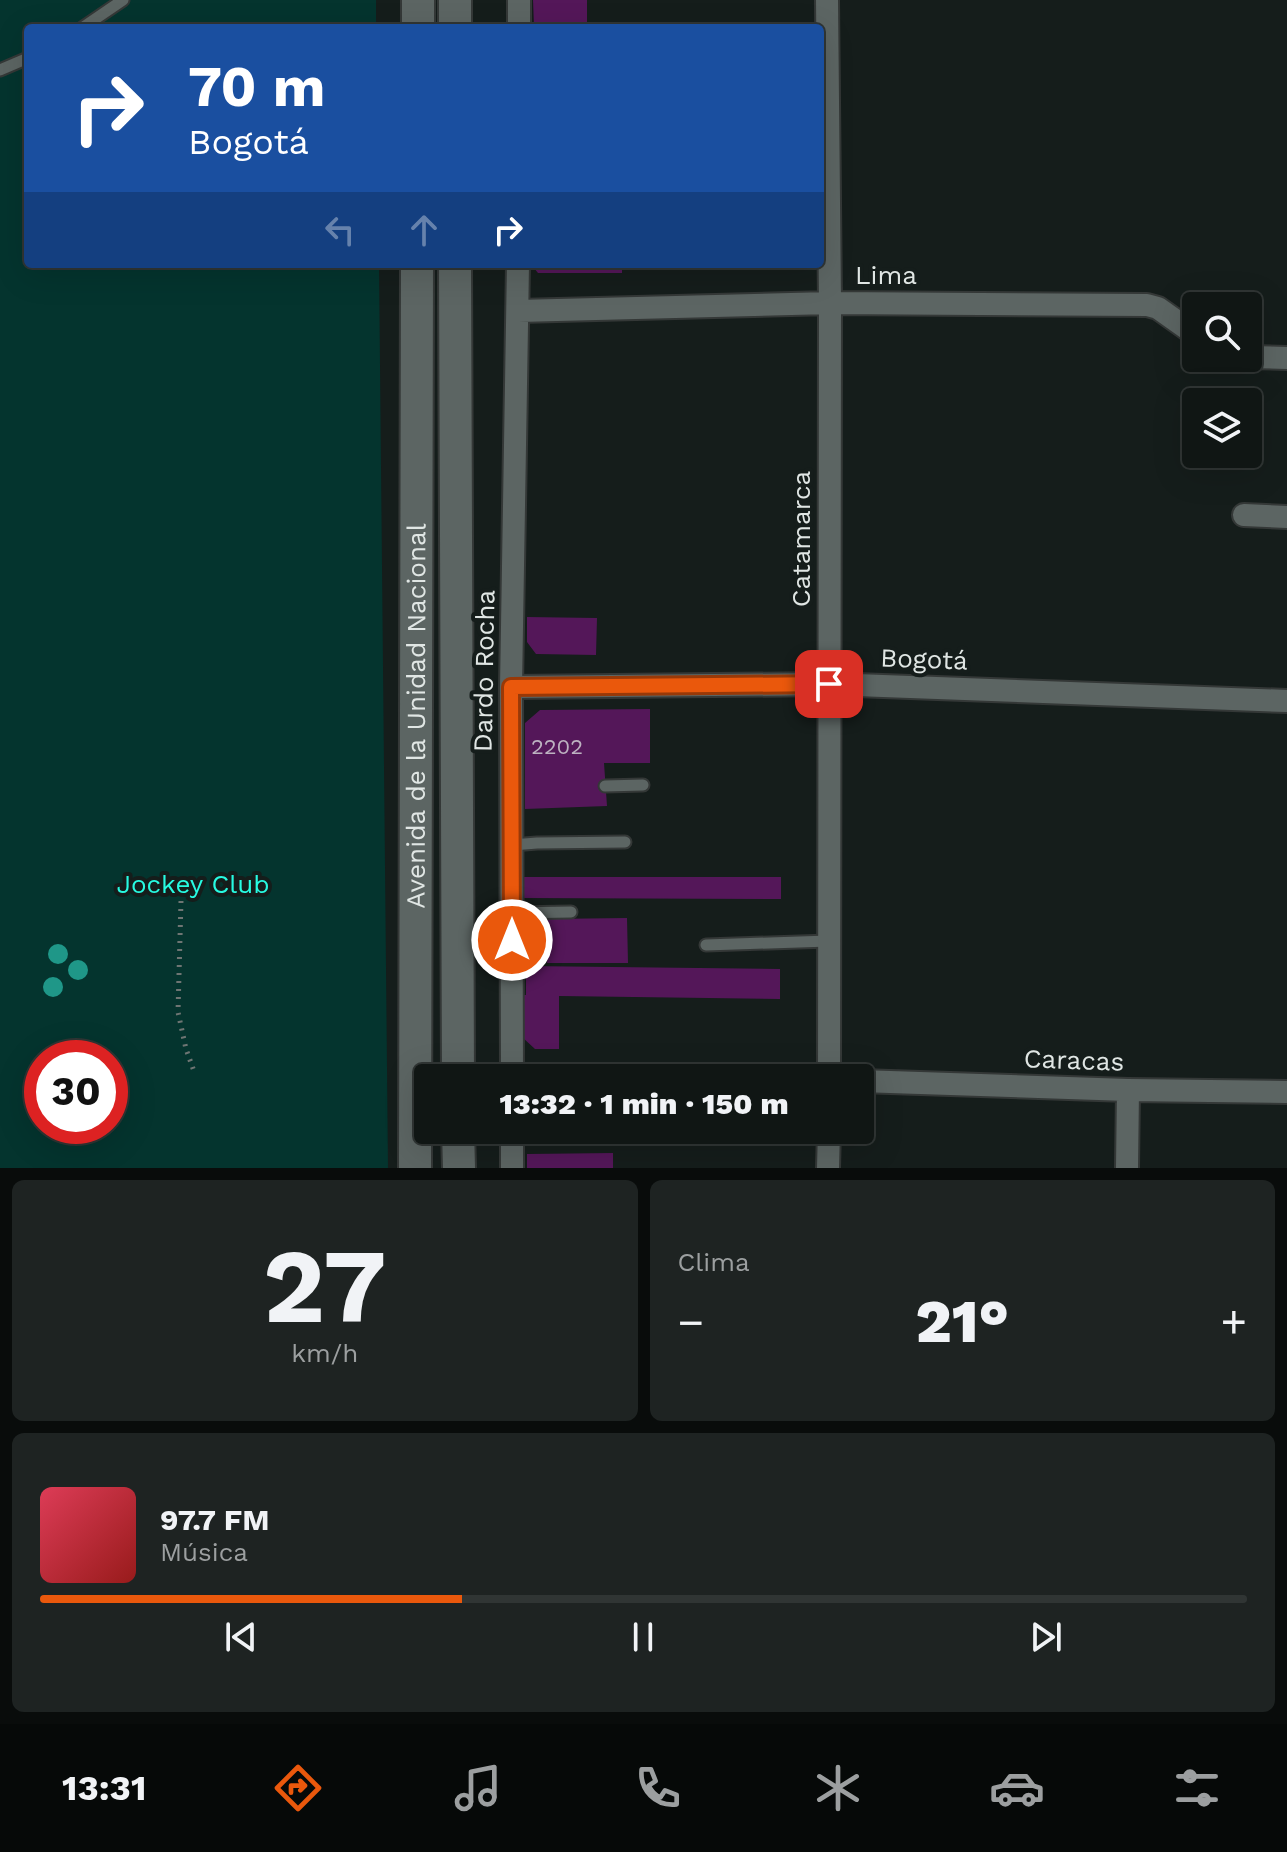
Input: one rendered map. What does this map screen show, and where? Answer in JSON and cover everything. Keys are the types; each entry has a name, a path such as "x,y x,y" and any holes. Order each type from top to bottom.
{"main road":[{"path":"418,0 418,24"},
{"path":"455,0 455,24"},
{"name":"Avenida de la Unidad Nacional","path":"415,1168 417,268"},
{"name":"Avenida de la Unidad Nacional","path":"455,268 458,1064"},
{"path":"458,1144 459,1168"}],"street":[{"path":"519,0 519,24"},
{"name":"Catamarca","path":"827,0 830,303 829,1064"},
{"name":"Dardo Rocha","path":"512,1064 512,845 518,785 511,687 518,268"},
{"name":"Lima","path":"518,311 830,303 1153,305 1182,324"},
{"path":"1262,357 1287,358"},
{"path":"1244,515 1287,517"},
{"name":"Bogotá","path":"511,687 829,684 1287,701"},
{"name":"Caracas","path":"874,1081 1287,1092"},
{"path":"1127,1168 1128,1090"},
{"path":"512,1144 512,1168"},
{"path":"828,1168 829,1144"}],"lane":[{"path":"88,24 123,0"},
{"path":"0,70 24,60"},
{"path":"605,786 643,785"},
{"path":"512,845 625,842"},
{"path":"512,913 571,912"},
{"path":"706,945 829,941"}],"path":[{"path":"181,901 178,1012 195,1074"}],"green space":[{"name":"Jockey Club","path":"0,0 376,0 376,24 24,24 24,268 379,268 388,1168 0,1168"}],"building":[{"path":"533,0 587,0 587,24 534,24"},
{"path":"534,268 622,268 622,273 538,273"},
{"path":"527,617 597,618 596,655 536,654 527,642"},
{"path":"650,709 650,763 604,763 607,806 525,809 525,723 540,710"},
{"path":"522,877 781,877 781,899 522,898"},
{"path":"627,918 628,963 547,963 548,919"},
{"path":"526,966 780,969 780,999 559,996 559,1049 535,1049 522,1037"},
{"path":"613,1153 613,1168 527,1168 527,1154"}],"route":[{"path":"512,940 511,687 829,684"}]}
